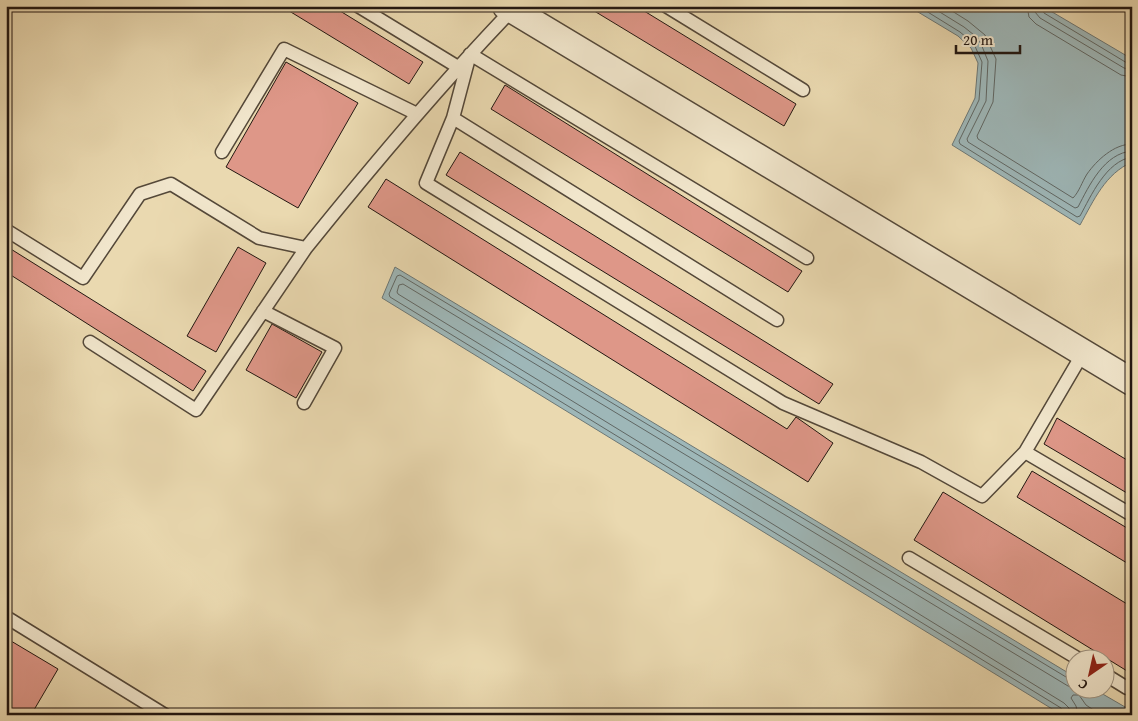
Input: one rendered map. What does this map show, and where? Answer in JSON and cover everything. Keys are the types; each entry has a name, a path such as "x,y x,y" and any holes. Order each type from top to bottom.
{"street":[{"path":"509,8 1132,382"}],"lane":[{"path":"358,6 458,67"},
{"path":"666,6 803,90"},
{"path":"90,342 196,410 306,248 372,165 509,8"},
{"path":"222,152 284,48 417,114"},
{"path":"470,54 453,118 426,183 783,402 921,462 982,496 1025,452 1083,354"},
{"path":"470,54 807,258"},
{"path":"453,118 777,320"},
{"path":"6,230 83,278 140,194 171,184 259,238 306,248"},
{"path":"263,310 334,348 304,403"},
{"path":"1025,452 1132,515"},
{"path":"909,558 1066,651"},
{"path":"6,617 166,715"},
{"path":"1116,681 1127,688 1132,687"}],"water":[{"path":"908,6 1042,6 1132,59 1132,162 1114,173 1107,181 1095,197 1080,225 952,145 975,98 978,63 971,48 958,36"},
{"path":"395,267 1066,672 1066,698 1110,698 1132,711 1132,715 1062,715 382,298"}],"building":[{"path":"281,6 332,6 423,62 409,84"},
{"path":"586,6 636,6 796,104 784,126"},
{"path":"286,62 358,103 298,208 226,167"},
{"path":"505,85 802,271 788,292 491,109"},
{"path":"460,152 833,384 819,404 446,175"},
{"path":"386,179 787,429 796,417 833,443 808,482 368,207"},
{"path":"6,246 206,371 193,391 6,272"},
{"path":"238,247 266,263 216,352 187,336"},
{"path":"272,324 322,352 296,398 246,370"},
{"path":"1057,418 1132,463 1132,496 1044,444"},
{"path":"1032,471 1132,531 1132,566 1017,497"},
{"path":"943,492 1132,607 1132,674 1116,664 1116,648 1090,648 914,540"},
{"path":"6,638 58,669 31,715 6,715"}]}
